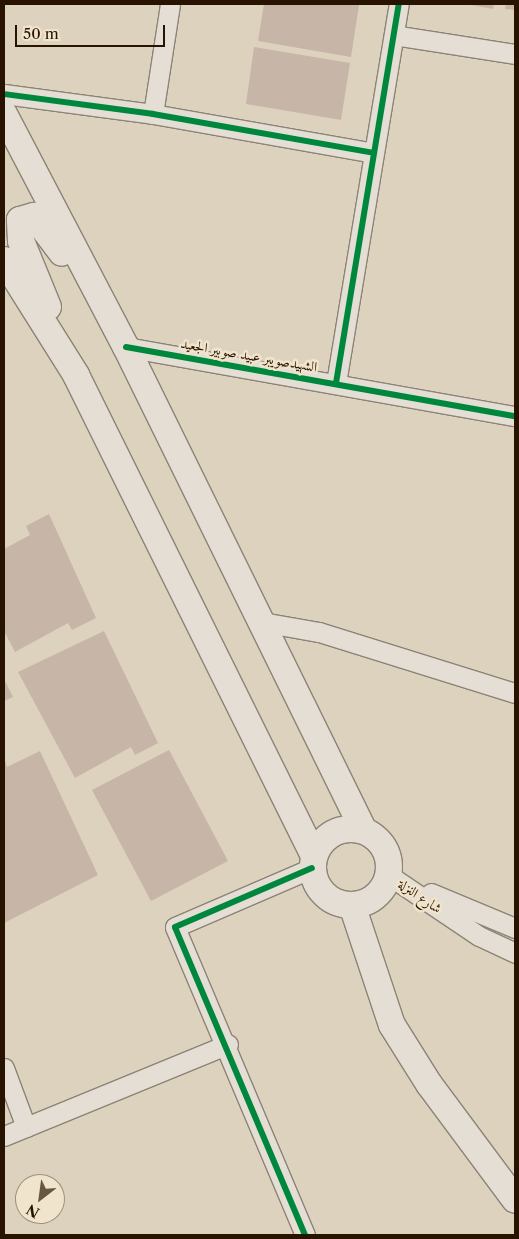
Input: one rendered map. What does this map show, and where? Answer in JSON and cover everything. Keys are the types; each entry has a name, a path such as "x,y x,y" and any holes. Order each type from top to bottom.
{"main road":[{"path":"4,114 126,347 364,831 384,847 390,876 376,896 352,905 340,904 320,890 313,862 76,375 21,241 20,220 34,216 126,347"},
{"path":"4,260 76,375"},
{"path":"313,862 327,836 337,831 364,831"},
{"path":"352,905 392,1025 429,1084 515,1200"}],"street":[{"path":"153,114 170,4"},
{"path":"336,383 399,4"},
{"path":"394,36 515,54"},
{"path":"4,94 153,114 374,153"},
{"name":"الشهيدصويبر عبيد صوبير الجعيد","path":"126,347 515,416"},
{"path":"262,622 319,632 515,693"},
{"path":"302,1234 228,1044 175,927 313,862"},
{"name":"شارع النزلة","path":"390,876 515,928"},
{"name":"شارع النزلة","path":"390,876 479,936 515,953"},
{"path":"4,1136 228,1044"},
{"path":"4,1068 26,1127"}],"building":[{"path":"264,4 359,5 351,57 258,41"},
{"path":"466,4 494,4 493,9"},
{"path":"506,4 515,4 515,10 505,9"},
{"path":"254,47 350,63 341,120 246,104"},
{"path":"49,514 96,618 72,630 68,623 15,652 4,631 4,549 30,535 26,526"},
{"path":"104,631 158,743 135,755 131,747 75,778 18,672"},
{"path":"4,679 13,697 4,701"},
{"path":"169,750 228,861 151,901 92,790"},
{"path":"40,751 98,875 4,923 4,758 7,767"}],"cycle path":[{"path":"336,383 399,4"},
{"path":"4,94 153,114 374,153"},
{"path":"126,347 515,416"},
{"path":"305,1235 175,927 312,868"}]}
